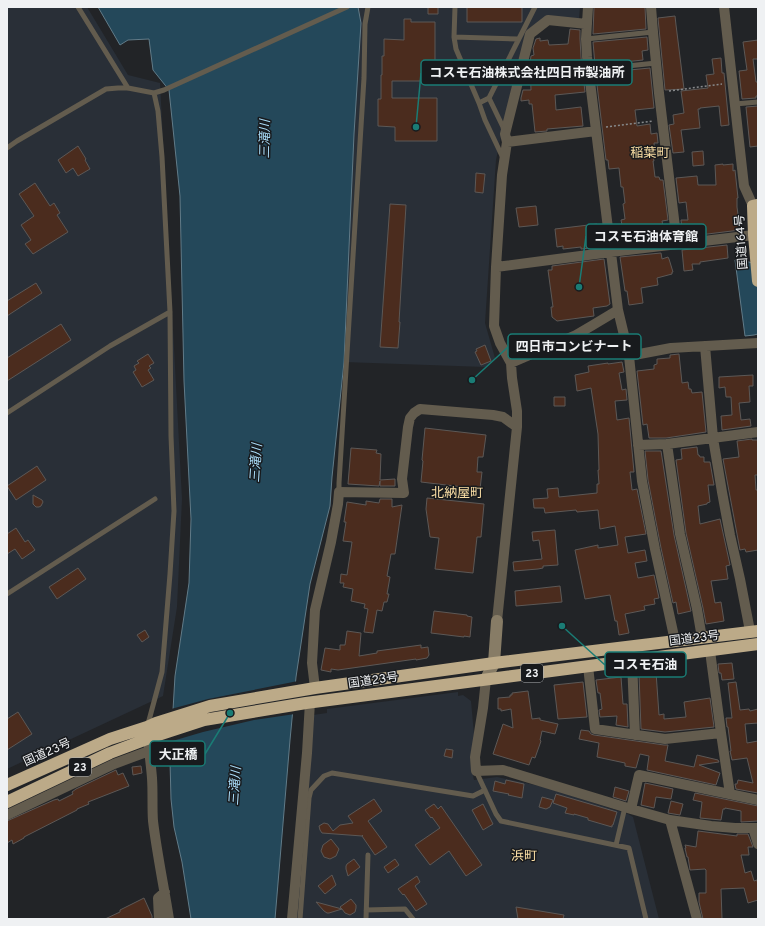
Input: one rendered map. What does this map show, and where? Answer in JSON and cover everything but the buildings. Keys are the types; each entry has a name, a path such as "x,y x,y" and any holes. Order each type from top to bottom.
{"highway":[{"name":"国道164号","path":"755,206 754,235 758,281"},
{"name":"国道23号","path":"7,802 110,753 152,731 210,706 311,688 494,663 754,631"},
{"name":"国道23号","path":"7,785 110,739 204,720 308,702 758,644"}],"street":[{"path":"588,7 586,39 589,70 618,310 629,356 642,481 675,641"},
{"path":"651,7 652,32 677,244"},
{"path":"724,7 744,186 755,206"},
{"path":"587,24 548,20 530,34 506,138 496,267 494,326 500,343 511,364 517,411 517,427 494,663 486,679 475,757 476,771 503,770 670,820 711,826 756,828 758,844"},
{"path":"506,138 596,130"},
{"path":"496,267 754,235"},
{"path":"511,364 576,334 618,310"},
{"path":"629,356 671,348 758,343"},
{"path":"705,346 713,438 722,492 740,579 754,631"},
{"path":"311,688 315,610 331,542 339,492 404,493 402,479 408,427 410,418 420,409 493,415 503,417 517,427"},
{"path":"638,445 666,444 758,432"},
{"path":"666,444 680,534 702,638"},
{"path":"710,651 730,794"},
{"path":"632,660 635,735"},
{"path":"588,666 595,729 665,739 721,733"},
{"path":"292,919 306,753 308,702"},
{"path":"152,731 149,751 152,779 153,822 170,919"},
{"path":"7,815 114,764 149,751"},
{"path":"628,808 639,775 758,800"},
{"path":"670,820 697,919"},
{"path":"159,919 158,898 165,892"}],"lane":[{"path":"78,7 128,88"},
{"path":"7,148 16,141 106,89 128,88 154,93 164,90 347,7"},
{"path":"339,492 364,94 365,24 368,7"},
{"path":"455,7 454,37 456,49 485,120 504,161"},
{"path":"479,103 489,98 535,7"},
{"path":"586,39 652,32"},
{"path":"454,37 518,39"},
{"path":"589,70 656,63"},
{"path":"152,731 162,672 173,519 170,312 162,157 158,111 154,93"},
{"path":"489,98 506,138"},
{"path":"735,104 758,102"},
{"path":"7,413 110,346 170,312"},
{"path":"7,594 155,499"},
{"path":"476,771 496,814 501,821 628,848 646,919"},
{"path":"300,919 309,798 311,790 324,776 332,773 473,796 485,790"},
{"path":"616,845 628,808"},
{"path":"366,919 368,855"},
{"path":"366,910 405,909 413,919"}],"path":[{"path":"659,93 732,83"},
{"path":"596,130 663,120"}],"shaded area":[{"path":"7,7 87,7 128,75 160,83 182,499 177,607 163,696 7,769"},
{"path":"358,7 580,7 579,19 531,28 517,63 496,160 485,323 495,358 485,367 344,362 354,134 361,23"},
{"path":"458,692 458,696 463,695 471,701 474,734 471,767 474,780 497,777 544,787 628,814 633,817 659,919 295,919 313,715 327,713 327,709"}],"water":[{"name":"三滝川","path":"98,7 358,7 361,23 354,134 344,362 330,506 310,584 296,677 275,919 191,919 182,862 174,827 171,799 170,761 175,676 189,583 191,519 184,381 180,196 169,90 153,70 149,39 128,40 120,45"},
{"path":"742,257 744,261 758,264 758,334 745,336 735,260"}],"pier":[{"path":"298,681 295,714 254,720 169,742 171,709 208,699"}],"place":[{"name":"コスモ石油株式会社四日市製油所","path":"416,127"},
{"name":"コスモ石油体育館","path":"579,287"},
{"name":"四日市コンビナート","path":"472,380"},
{"name":"コスモ石油","path":"562,626"},
{"name":"大正橋","path":"230,713"}],"district":[{"name":"稲葉町","path":"650,152"},
{"name":"北納屋町","path":"457,492"},
{"name":"浜町","path":"524,855"}]}
